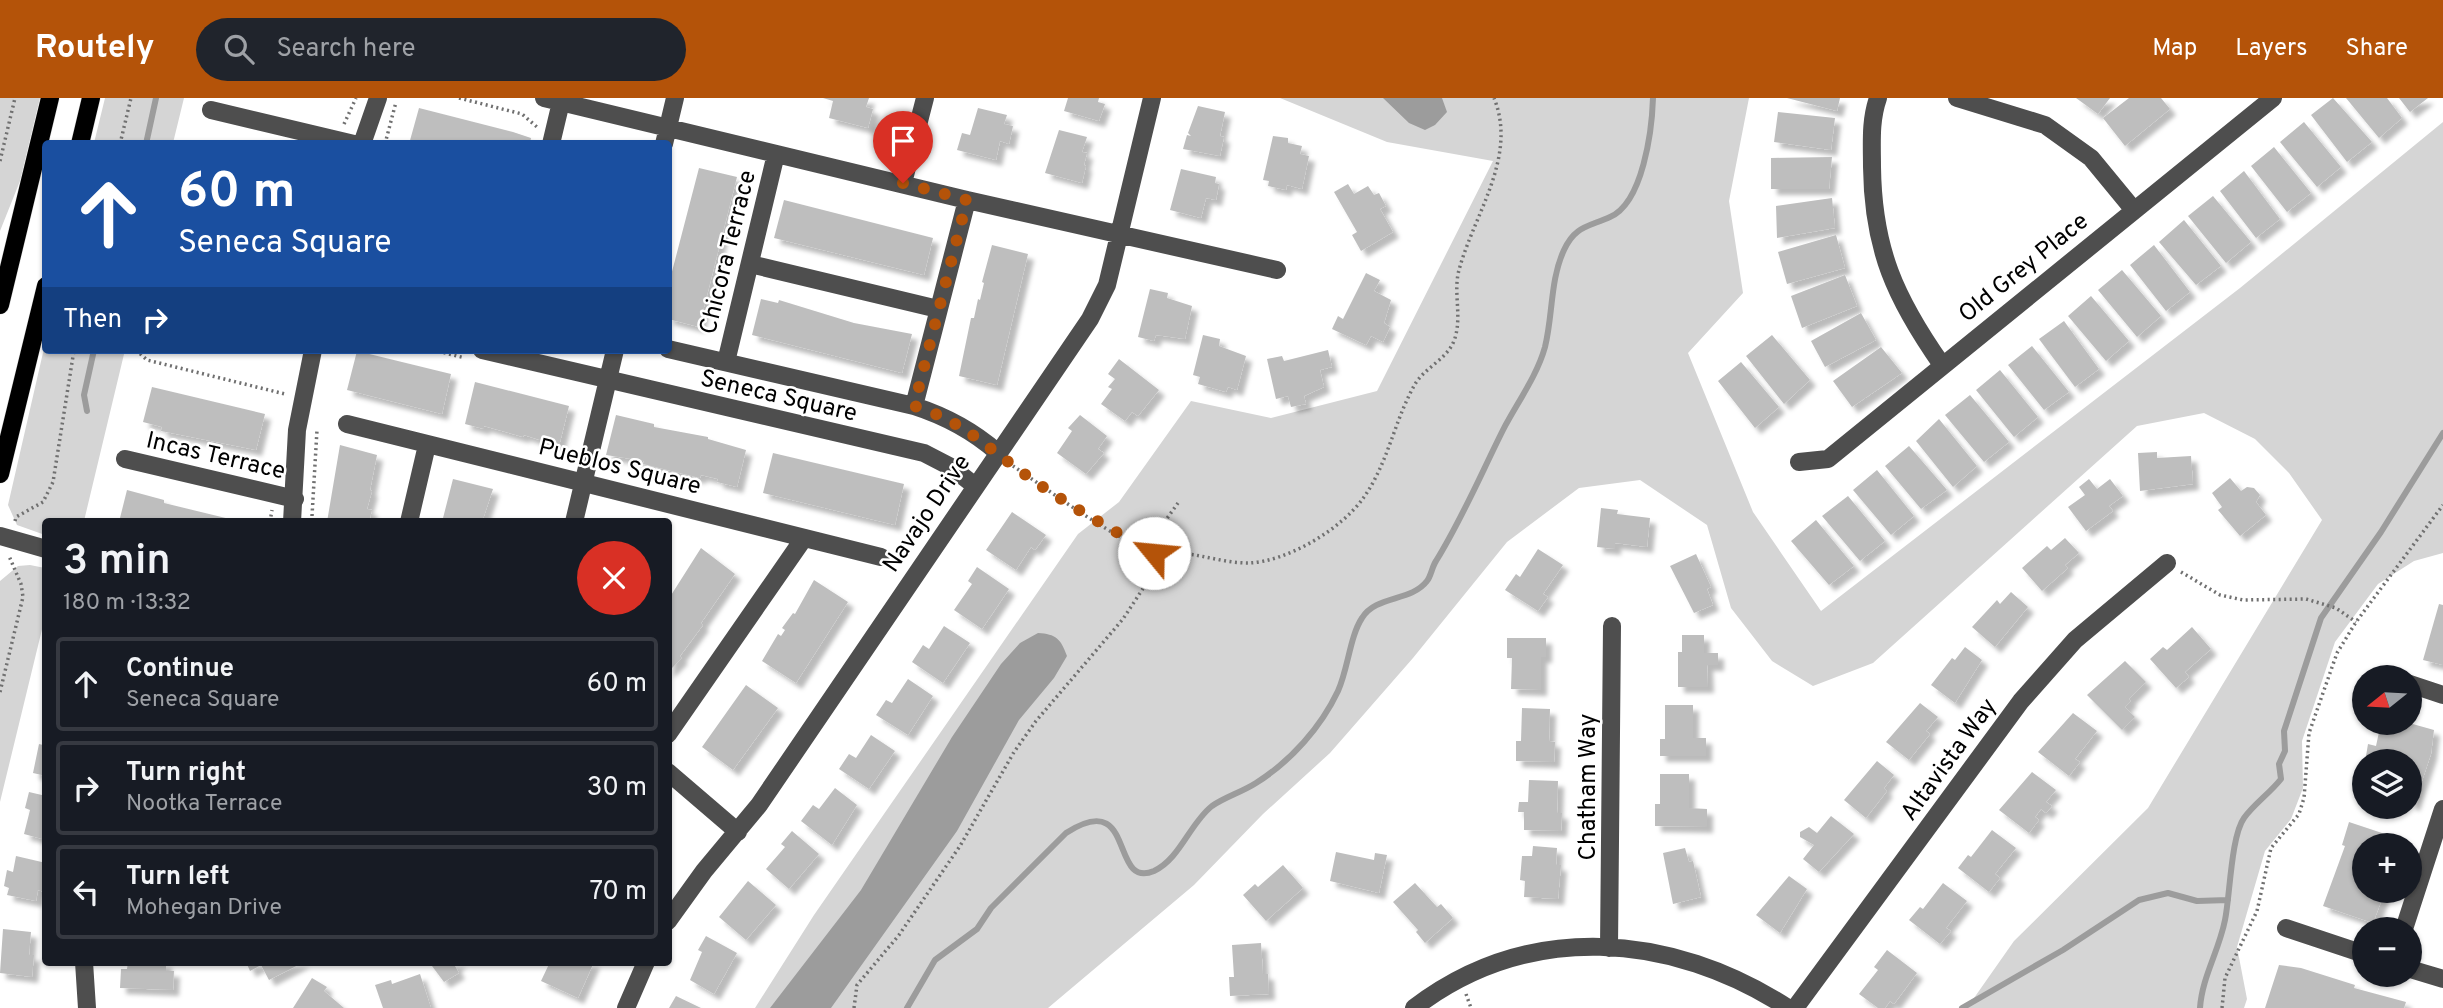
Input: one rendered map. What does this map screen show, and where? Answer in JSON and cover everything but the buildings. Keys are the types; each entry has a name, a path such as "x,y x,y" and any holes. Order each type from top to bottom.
{"main road":[{"path":"0,305 50,98"},
{"path":"81,140 91,98"},
{"path":"0,474 42,302"}],"street":[{"path":"363,140 377,98"},
{"path":"666,136 675,98"},
{"path":"903,183 925,98"},
{"name":"Navajo Drive","path":"672,915 704,871 738,832 1090,319 1107,285 1152,98"},
{"path":"1878,98 1871,118 1873,212 1887,270 1916,328 1942,365"},
{"path":"1957,98 2045,125 2091,158 2133,209"},
{"name":"Old Grey Place","path":"1799,462 1828,459 2273,98"},
{"path":"552,137 552,100 666,136 776,154 1277,270"},
{"path":"211,110 338,140"},
{"name":"Chicora Terrace","path":"726,362 776,154"},
{"path":"914,406 967,200"},
{"path":"750,264 938,309"},
{"name":"Seneca Square","path":"672,350 940,414 981,438 997,453"},
{"path":"293,518 298,430 312,354"},
{"name":"Seneca Square","path":"499,354 923,453 951,467 974,485"},
{"path":"574,518 614,354"},
{"name":"Pueblos Square","path":"347,424 881,556"},
{"path":"411,518 427,445"},
{"name":"Incas Terrace","path":"125,459 295,499"},
{"path":"6,538 42,548"},
{"path":"672,728 804,538"},
{"name":"Altavista Way","path":"1795,1008 2021,701 2075,640 2167,563"},
{"name":"Chatham Way","path":"1609,948 1612,626"},
{"path":"2422,688 2443,695"},
{"path":"672,775 738,832"},
{"path":"2408,917 2443,809"},
{"path":"2286,928 2352,950"},
{"path":"1414,1008 1435,992 1497,963 1532,951 1573,945 1648,951 1709,966 1754,986 1787,1008"},
{"path":"84,966 87,1008"},
{"path":"626,1008 644,966"},
{"path":"2422,973 2443,979"}],"path":[{"path":"0,161 15,98"},
{"path":"121,140 131,98"},
{"path":"347,140 345,120 356,98"},
{"path":"386,140 397,108 396,98"},
{"path":"459,98 522,114 535,127 552,137"},
{"path":"997,453 1107,527 1154,553 1193,555 1246,563 1264,561 1335,530 1365,497 1389,452 1415,384 1455,340 1459,322 1458,271 1502,148 1503,126 1494,98"},
{"path":"0,692 23,597 21,584 8,559 6,538 16,517 43,502 53,482 73,354"},
{"path":"140,354 147,360 287,395"},
{"path":"312,518 316,497 317,424"},
{"path":"854,1008 857,985 899,935 960,846 1014,752 1146,584 1163,524 1178,503"},
{"path":"2222,1008 2225,978 2258,911 2271,848 2299,814 2304,798 2309,733 2337,653 2356,621 2443,505"},
{"path":"2167,563 2220,595 2243,600 2306,599 2336,608 2356,621"}],"shaded area":[{"path":"0,98 40,98 20,181 0,231"},
{"path":"105,98 184,98 174,140 95,140"},
{"path":"1280,98 1749,98 1729,201 1743,293 1688,353 1753,512 1821,611 2240,288 2443,122 2443,553 2414,561 2378,584 2335,642 2302,741 2303,788 2291,819 2265,851 2237,947 2247,999 2244,1008 1967,1008 2014,941 2148,808 2322,520 2289,473 2255,439 2204,413 2137,426 1873,663 1813,686 1772,661 1731,608 1707,525 1640,480 1579,488 1507,542 1413,658 1330,753 1263,814 1194,885 1048,1008 755,1008 814,915 1078,534 1119,502 1191,401 1271,418 1377,391 1493,161 1387,142"},
{"path":"1383,98 1442,98 1447,112 1435,125 1425,130 1409,123"},
{"path":"43,354 124,354 85,518 42,518 42,534 17,525 8,505"},
{"path":"18,566 42,567 42,629 0,802 0,581"},
{"path":"1038,633 1057,638 1067,656 1054,678 1019,720 957,831 831,1008 770,1008 861,890 952,737 1001,664 1020,643"}],"waterway":[{"path":"147,140 156,98"},
{"path":"907,1008 935,960 977,929 991,908 1066,833 1088,822 1103,822 1113,830 1131,867 1140,873 1154,871 1178,850 1204,813 1269,774 1293,754 1314,730 1338,691 1362,618 1376,605 1412,592 1428,579 1541,358 1548,335 1556,273 1568,242 1578,232 1621,209 1638,182 1648,146 1653,98"},
{"path":"87,411 84,395 93,354"},
{"path":"2200,1008 2204,986 2225,920 2236,838 2244,818 2281,779 2279,764 2285,751 2284,731 2321,618 2381,532 2443,433"},
{"path":"1962,1008 2063,950 2139,900 2168,893 2197,901 2228,900"}],"route":[{"path":"903,183 967,200 914,406 940,414 981,438 1010,464 1041,485 1154,553"}]}
